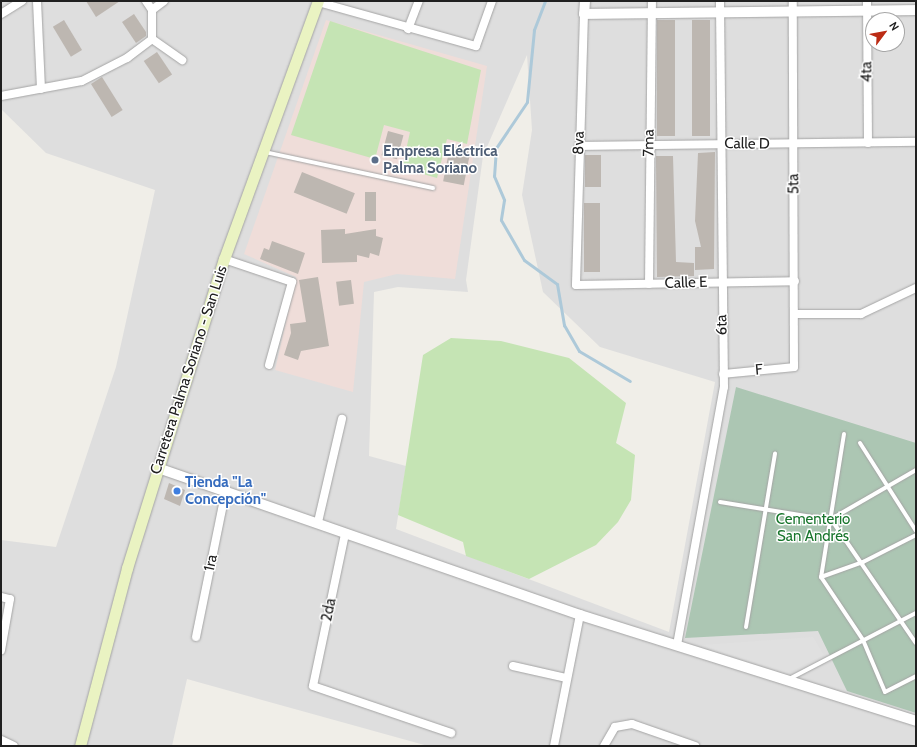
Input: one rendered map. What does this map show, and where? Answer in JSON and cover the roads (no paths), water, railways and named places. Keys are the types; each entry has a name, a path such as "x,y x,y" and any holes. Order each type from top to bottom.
{"main road":[{"name":"Carretera Palma Soriano - San Luis","path":"80,746 127,568 224,259 265,152 318,2"}],"street":[{"path":"1,14 22,1"},
{"path":"37,1 41,89"},
{"path":"146,1 152,10 152,39"},
{"path":"152,10 164,1"},
{"path":"408,29 419,1"},
{"path":"318,2 408,29 476,46 492,1"},
{"name":"8va","path":"576,285 579,146 585,1"},
{"name":"7ma","path":"649,284 649,145 652,1"},
{"name":"6ta","path":"677,645 724,387 721,282 720,1"},
{"path":"584,14 720,12 793,6 867,6 916,10"},
{"name":"5ta","path":"793,6 795,281 794,367"},
{"name":"4ta","path":"867,6 868,143"},
{"path":"1,96 82,81 105,71 152,39"},
{"path":"152,39 182,60"},
{"name":"Calle D","path":"579,146 720,143 793,144 916,142"},
{"path":"224,259 292,282 269,365"},
{"name":"Calle E","path":"576,285 795,281"},
{"path":"795,314 861,314 916,288"},
{"name":"F","path":"723,374 794,367"},
{"path":"318,522 342,419"},
{"path":"158,468 318,522 345,534 580,615 916,721"},
{"name":"1ra","path":"196,637 226,490"},
{"name":"2da","path":"345,534 313,686 451,733"},
{"path":"1,597 10,599 1,650"},
{"path":"554,746 566,678 580,615"},
{"path":"513,666 566,678"},
{"path":"604,746 615,727 632,724 695,746"},
{"path":"1,740 14,746"}],"lane":[{"path":"265,152 433,188"},
{"path":"844,434 821,577 863,640 885,692 916,676"},
{"path":"860,443 916,530"},
{"path":"746,627 775,453"},
{"path":"916,470 831,519 863,562 916,643"},
{"path":"720,502 830,520"},
{"path":"821,577 863,562 916,535"},
{"path":"787,680 916,613"}],"waterway":[{"path":"545,1 534,30 527,102 496,148 494,176 504,200 501,220 524,260 557,284 564,325 579,351 630,381"}],"place":[{"name":"Empresa Eléctrica Palma Soriano","path":"375,160"},
{"name":"Tienda \"La Concepción\"","path":"177,491"}],"park label":[{"name":"Cementerio San Andrés","path":"813,528"}]}
